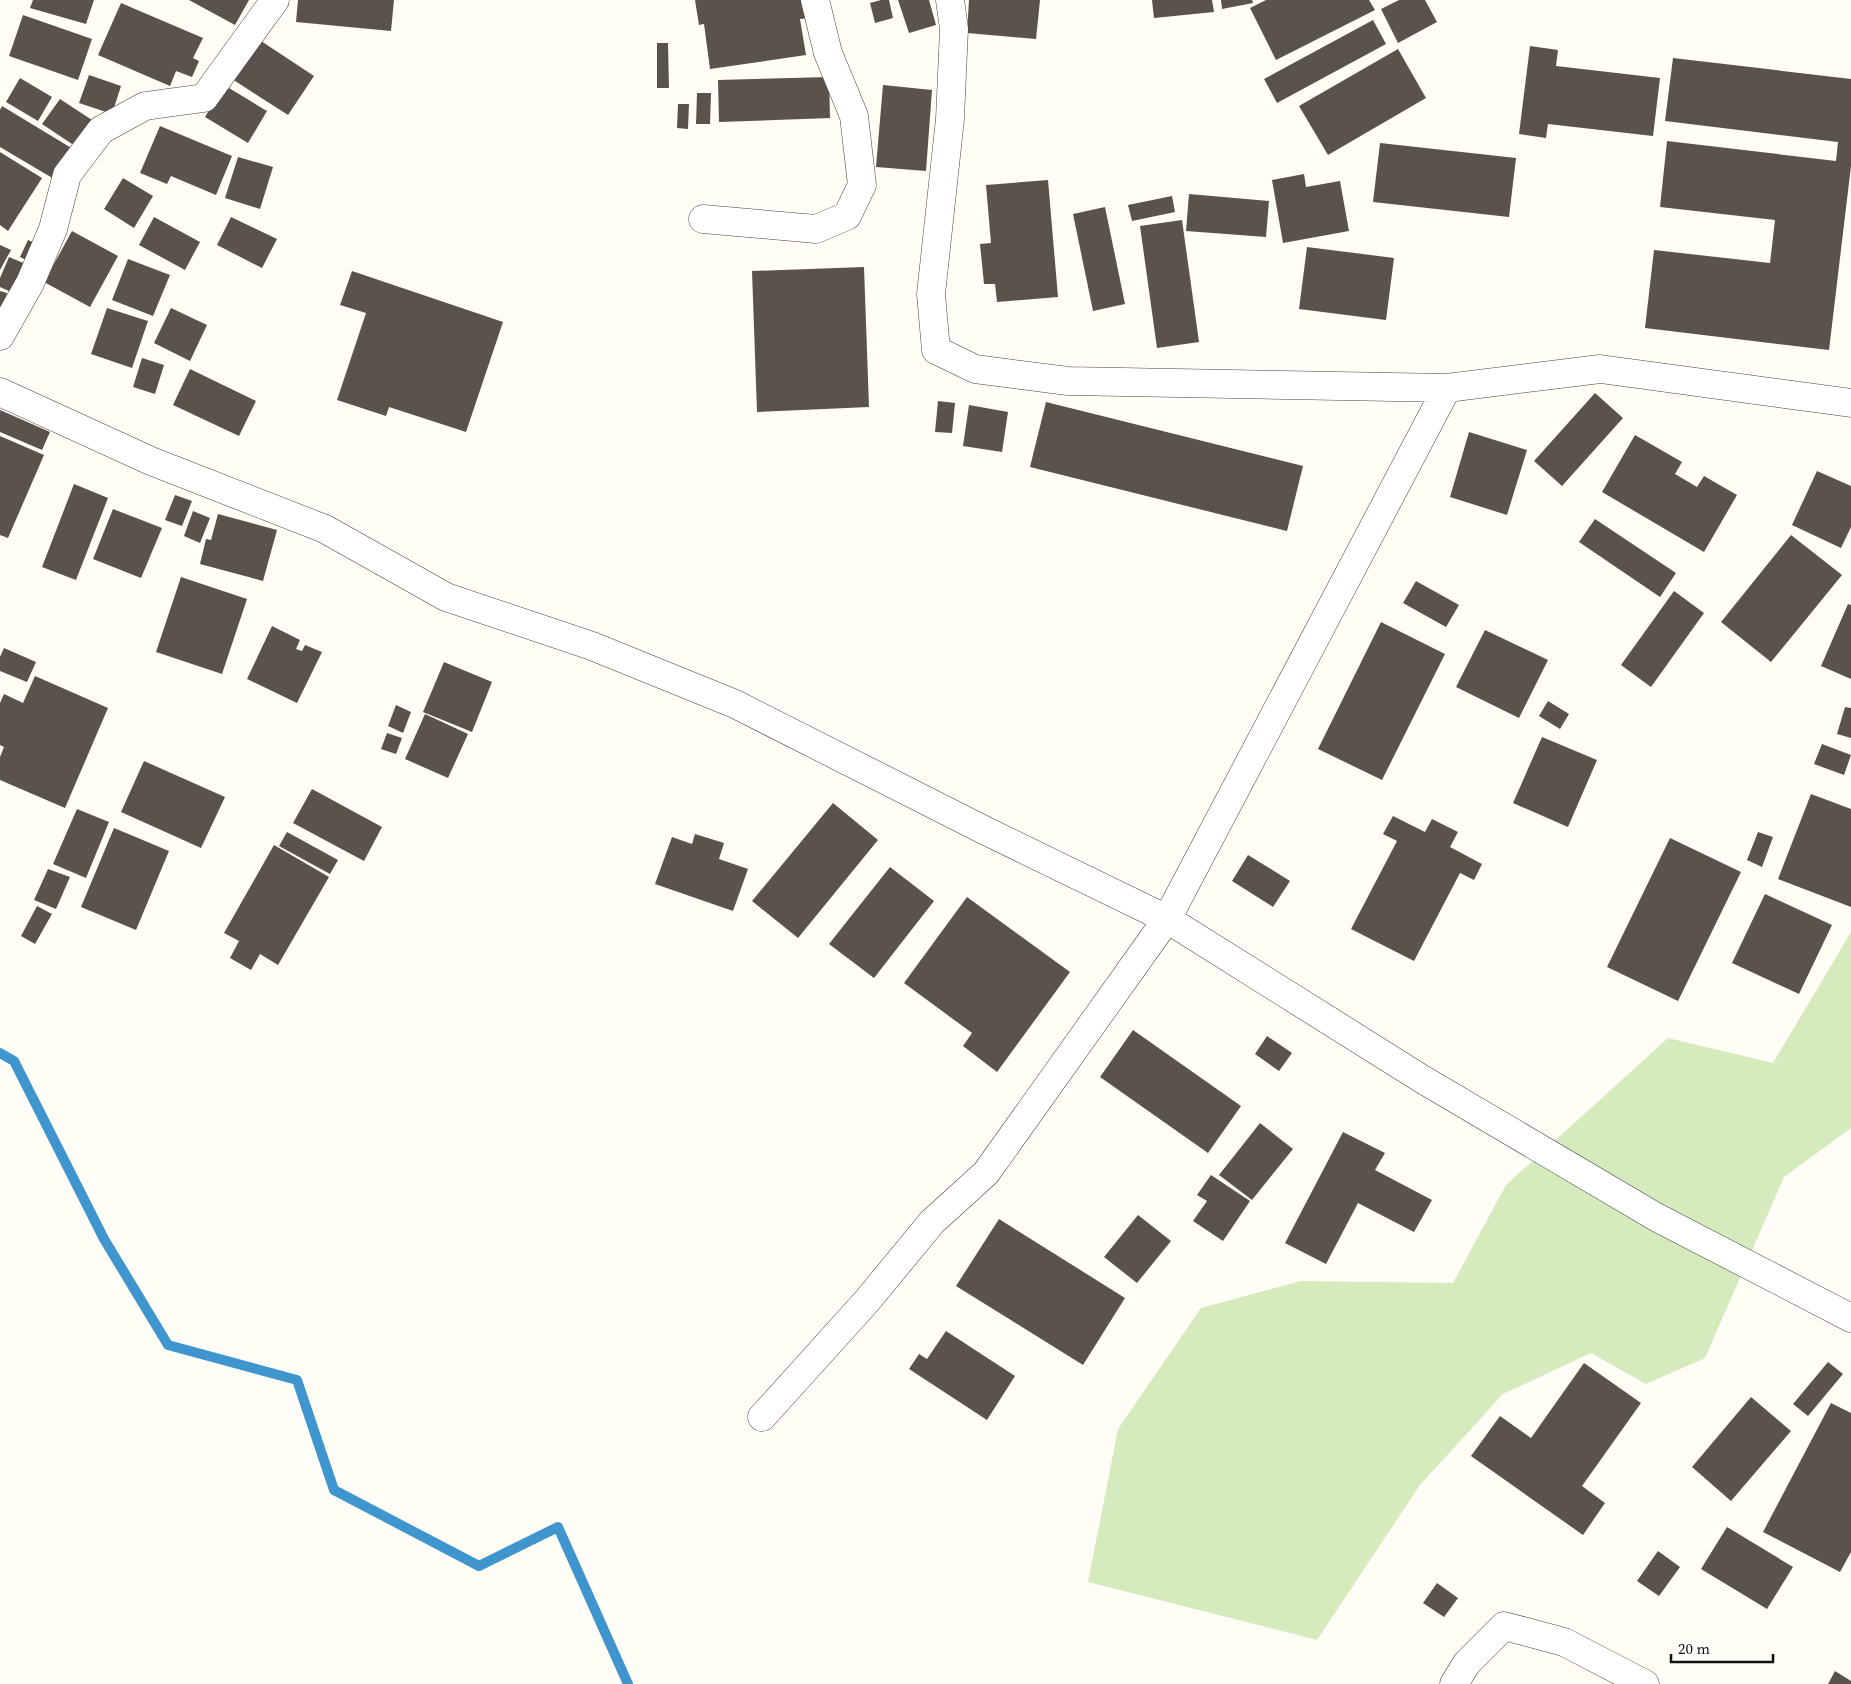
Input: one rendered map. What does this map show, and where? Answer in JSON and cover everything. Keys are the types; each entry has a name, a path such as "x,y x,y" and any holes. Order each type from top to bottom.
{"street":[{"path":"0,336 30,283 53,229 67,175 101,130 145,106 204,98 275,0"},
{"path":"703,219 816,229 848,216 862,184 854,116 828,53 815,0"},
{"path":"950,0 954,29 950,119 931,294 936,350 974,369 1068,381 1447,388 1600,369 1851,403"},
{"path":"762,1417 866,1302 932,1222 986,1173 1167,919 1447,388"},
{"path":"0,392 151,460 325,530 446,597 592,646 734,704 984,830 1167,919 1422,1080 1640,1208 1851,1318"},
{"path":"1454,1684 1467,1663 1504,1626 1564,1642 1645,1684"}],"green space":[{"path":"1851,932 1851,1128 1784,1177 1705,1358 1646,1384 1591,1353 1503,1394 1420,1485 1317,1640 1088,1582 1118,1429 1201,1308 1301,1281 1453,1283 1506,1185 1668,1038 1773,1063"}],"building":[{"path":"33,0 94,0 86,24 30,8"},
{"path":"189,0 249,0 235,25"},
{"path":"298,0 394,0 391,31 296,22"},
{"path":"695,0 809,0 812,18 800,19 806,55 710,69 704,24 699,25"},
{"path":"889,0 893,18 875,23 870,3"},
{"path":"898,0 929,0 936,25 909,33"},
{"path":"969,0 1040,0 1036,39 967,33"},
{"path":"1152,0 1212,0 1214,12 1154,18"},
{"path":"1221,0 1252,0 1253,3 1222,9"},
{"path":"1266,0 1369,0 1375,10 1276,60 1250,8"},
{"path":"1399,0 1425,0 1437,22 1398,43 1381,9"},
{"path":"121,3 203,38 193,58 199,61 192,77 176,71 170,86 98,55"},
{"path":"23,15 92,39 78,80 9,56"},
{"path":"1373,20 1386,44 1277,103 1264,79"},
{"path":"258,39 314,76 288,115 232,79"},
{"path":"657,43 668,43 669,88 657,88"},
{"path":"1530,46 1558,50 1556,66 1660,78 1653,136 1548,124 1546,138 1519,134"},
{"path":"1398,49 1426,98 1328,155 1299,106"},
{"path":"1673,58 1851,79 1851,166 1829,350 1645,328 1654,250 1770,263 1775,220 1660,207 1667,141 1836,161 1838,142 1665,121"},
{"path":"89,75 121,86 112,114 79,103"},
{"path":"829,77 830,118 719,122 718,80"},
{"path":"20,78 52,97 38,121 6,102"},
{"path":"224,85 267,111 248,143 205,117"},
{"path":"883,85 932,90 926,171 876,167"},
{"path":"697,93 711,93 710,124 696,124"},
{"path":"60,99 95,122 78,148 42,124"},
{"path":"678,104 689,104 688,129 677,128"},
{"path":"2,106 73,149 54,179 0,147 0,110"},
{"path":"160,126 232,156 216,195 171,176 167,184 140,173"},
{"path":"1380,143 1516,158 1509,217 1373,202"},
{"path":"0,152 42,178 8,231 0,225"},
{"path":"238,157 273,167 260,209 225,198"},
{"path":"1304,174 1306,187 1340,181 1349,231 1283,243 1272,180"},
{"path":"123,178 153,196 134,228 104,209"},
{"path":"1048,180 1058,297 997,302 995,284 984,284 980,244 991,243 986,185"},
{"path":"1189,194 1269,201 1266,237 1186,231"},
{"path":"1172,196 1175,212 1132,221 1128,205"},
{"path":"1105,207 1125,304 1093,311 1073,214"},
{"path":"154,217 200,242 185,270 139,245"},
{"path":"231,217 277,239 262,268 217,245"},
{"path":"1182,220 1199,342 1157,348 1140,226"},
{"path":"72,231 118,256 90,307 44,282"},
{"path":"28,240 45,247 36,265 20,257"},
{"path":"0,245 11,250 0,270"},
{"path":"1307,247 1394,258 1386,320 1299,309"},
{"path":"9,257 33,267 20,296 0,287 0,278"},
{"path":"128,259 170,275 153,316 112,300"},
{"path":"864,267 869,407 757,412 752,271"},
{"path":"352,271 503,322 466,432 389,407 386,416 337,400 366,313 340,305"},
{"path":"0,291 7,293 2,311 0,311"},
{"path":"107,308 148,321 132,368 91,354"},
{"path":"171,308 207,325 190,361 154,343"},
{"path":"142,358 164,365 155,394 133,387"},
{"path":"190,369 256,401 239,436 173,405"},
{"path":"1595,393 1623,418 1562,486 1534,461"},
{"path":"938,401 955,403 952,433 935,432"},
{"path":"1046,402 1303,466 1287,531 1030,467"},
{"path":"969,405 1008,412 1002,452 963,446"},
{"path":"0,410 50,432 42,450 0,432"},
{"path":"1469,432 1527,450 1507,515 1450,497"},
{"path":"1635,435 1682,462 1675,474 1697,487 1704,476 1737,495 1704,552 1602,492"},
{"path":"0,436 44,455 8,538 0,535"},
{"path":"1817,471 1851,486 1851,527 1841,548 1792,525"},
{"path":"74,484 108,498 76,580 42,567"},
{"path":"175,495 192,501 182,526 165,520"},
{"path":"113,509 162,528 141,578 93,559"},
{"path":"193,511 210,518 200,543 184,536"},
{"path":"218,514 277,530 263,581 200,564 206,539 211,540"},
{"path":"1595,519 1676,573 1660,597 1579,542"},
{"path":"1791,535 1842,575 1771,662 1721,622"},
{"path":"181,577 247,599 222,674 156,652"},
{"path":"1416,581 1459,605 1446,627 1403,603"},
{"path":"1674,591 1704,613 1651,687 1621,665"},
{"path":"1848,604 1851,605 1851,679 1821,666"},
{"path":"1381,622 1445,654 1382,780 1318,749"},
{"path":"272,626 300,640 296,649 302,651 305,645 322,652 297,703 247,679"},
{"path":"1485,630 1548,660 1519,718 1456,687"},
{"path":"4,648 36,662 27,682 0,671 0,657"},
{"path":"444,662 492,682 472,732 423,712"},
{"path":"35,676 108,708 65,808 0,780 0,757 4,747 0,745 0,703 4,694 23,703"},
{"path":"1548,701 1569,714 1560,729 1539,716"},
{"path":"396,705 411,712 403,733 388,726"},
{"path":"1845,707 1851,708 1851,738 1837,734"},
{"path":"425,714 468,734 448,778 405,759"},
{"path":"387,733 402,738 396,754 381,749"},
{"path":"1542,737 1597,760 1568,827 1513,803"},
{"path":"1822,744 1851,755 1844,775 1814,764"},
{"path":"144,761 225,797 201,848 121,812"},
{"path":"312,789 382,827 364,861 293,823"},
{"path":"1811,794 1851,809 1851,907 1778,879"},
{"path":"833,803 878,840 798,938 752,901"},
{"path":"77,809 109,822 86,878 53,864"},
{"path":"1393,816 1425,832 1432,819 1458,832 1450,847 1482,864 1474,880 1460,873 1414,961 1351,929 1397,841 1383,834"},
{"path":"114,828 169,851 136,930 81,907"},
{"path":"287,832 338,860 330,874 279,846"},
{"path":"1758,832 1773,837 1762,867 1747,860"},
{"path":"695,834 724,843 719,859 748,869 733,911 655,884 672,837 692,844"},
{"path":"1670,838 1741,872 1678,1001 1607,967"},
{"path":"274,845 329,877 278,965 260,954 251,970 230,958 239,941 224,933"},
{"path":"1248,855 1290,881 1273,907 1232,881"},
{"path":"890,867 934,901 874,978 829,944"},
{"path":"48,869 70,877 56,909 34,900"},
{"path":"1765,894 1832,925 1799,994 1732,963"},
{"path":"967,897 1070,972 997,1072 963,1046 972,1033 904,983"},
{"path":"37,906 52,914 35,944 21,936"},
{"path":"1133,1030 1241,1106 1208,1153 1100,1077"},
{"path":"1267,1036 1292,1053 1279,1071 1255,1054"},
{"path":"1260,1123 1293,1149 1252,1200 1219,1175"},
{"path":"1343,1132 1385,1153 1375,1170 1432,1200 1414,1232 1358,1203 1326,1264 1285,1243"},
{"path":"1211,1175 1250,1201 1223,1241 1193,1221 1207,1201 1197,1195"},
{"path":"1138,1215 1171,1241 1137,1283 1104,1257"},
{"path":"999,1219 1125,1298 1083,1365 956,1286"},
{"path":"946,1331 1015,1376 987,1420 909,1369 919,1354 927,1359"},
{"path":"1828,1362 1843,1374 1808,1416 1793,1404"},
{"path":"1584,1363 1641,1403 1582,1486 1605,1503 1583,1535 1471,1456 1500,1416 1531,1438"},
{"path":"1751,1397 1791,1431 1731,1501 1692,1467"},
{"path":"1831,1403 1851,1413 1851,1552 1840,1572 1763,1532"},
{"path":"1727,1527 1793,1567 1767,1609 1701,1569"},
{"path":"1658,1551 1680,1567 1659,1596 1637,1581"},
{"path":"1437,1583 1458,1598 1444,1617 1423,1603"},
{"path":"1835,1671 1851,1681 1851,1684 1828,1684"}],"waterway":[{"path":"0,1053 14,1061 104,1239 168,1345 297,1380 334,1490 479,1566 558,1527 628,1684"}]}
